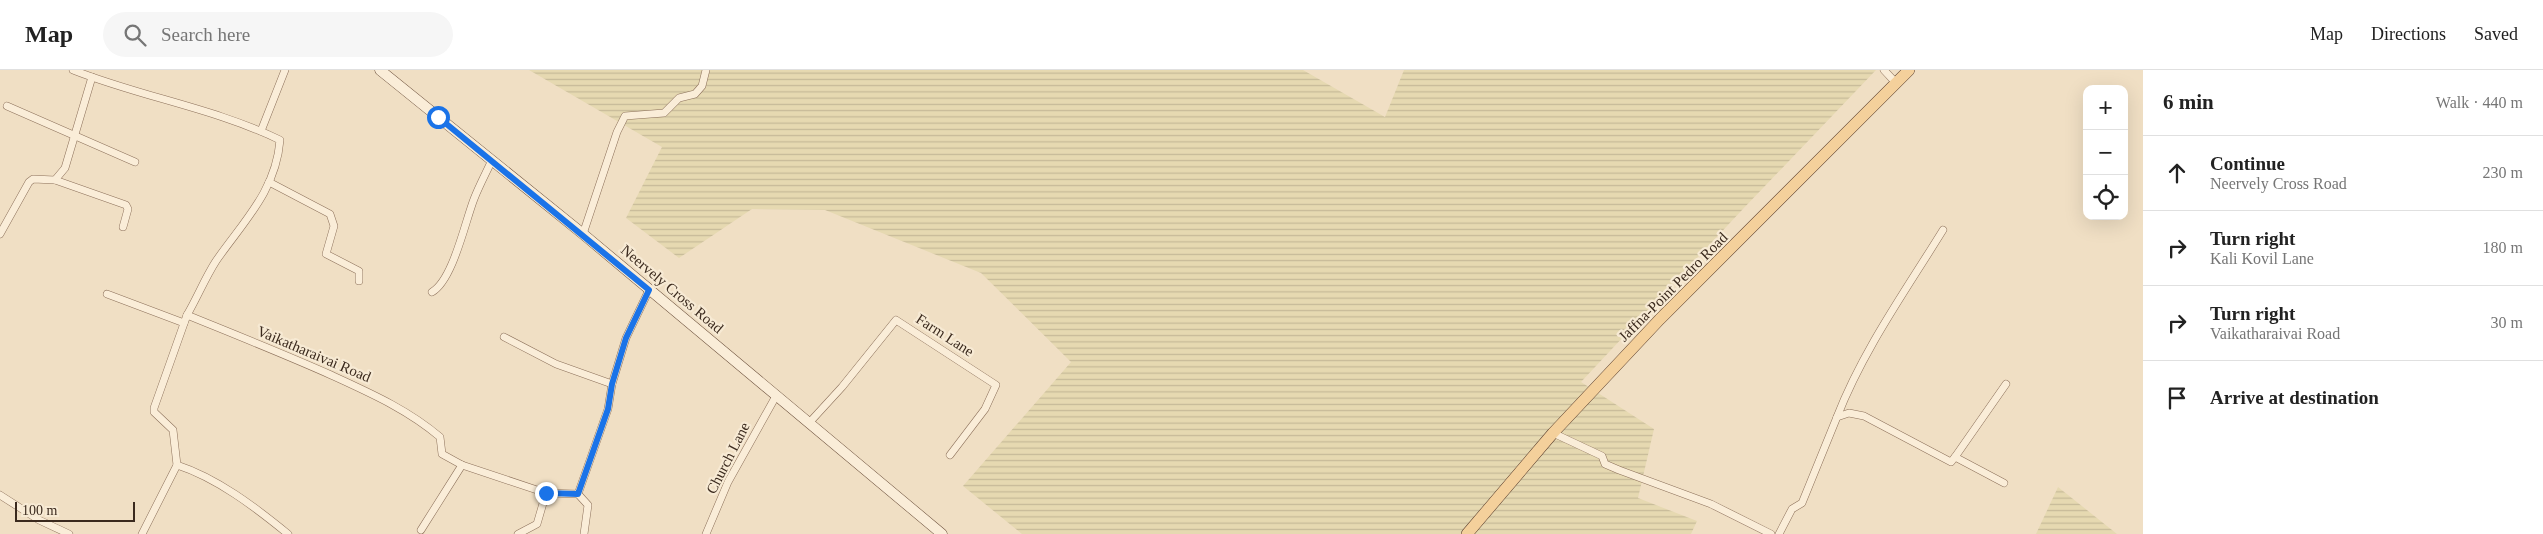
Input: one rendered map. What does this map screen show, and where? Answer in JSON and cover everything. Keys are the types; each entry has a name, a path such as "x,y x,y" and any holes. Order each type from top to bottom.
{"main road":[{"name":"Jaffna-Point Pedro Road","path":"1467,534 1553,432 1660,319 1909,70"}],"street":[{"path":"73,70 187,105 261,131 280,140 279,152 262,199 215,262 187,316 154,408 154,412 173,430 176,465 142,534"},
{"path":"261,131 285,70"},
{"name":"Neervely Cross Road","path":"380,70 583,234 942,534"},
{"path":"583,234 617,132 625,116 664,113 679,98 695,94 702,86 706,70"},
{"path":"1884,70 1897,84"},
{"path":"55,180 65,168 92,77"},
{"path":"7,106 135,162"},
{"path":"432,292 439,288 451,264 475,198 492,160"},
{"path":"0,234 29,182 33,179 55,180 126,204 128,209 123,227"},
{"path":"269,182 330,214 334,226 326,254 359,271 359,281"},
{"path":"1779,534 1792,509 1802,503 1846,394 1876,339 1943,230"},
{"path":"584,534 588,505 578,494 608,409 612,384 626,338 649,290"},
{"path":"107,294 184,323"},
{"name":"Vaikatharaivai Road","path":"187,316 284,354 387,400 421,420 440,437 442,454 462,465 546,493 578,494"},
{"name":"Farm Lane","path":"810,423 896,320 996,385 985,409 950,454"},
{"path":"504,338 556,364 612,384"},
{"path":"1838,417 1849,413 1864,416 1952,462 2006,384"},
{"name":"Church Lane","path":"706,534 728,482 776,396"},
{"path":"1553,432 1602,456 1605,464 1711,504 1771,534"},
{"path":"1955,458 2004,484"},
{"path":"176,465 200,472 288,534"},
{"path":"421,530 462,465"},
{"path":"518,534 537,524 546,493"},
{"path":"0,495 40,520 69,534"}],"shaded area":[{"path":"529,70 1303,70 1385,117 1404,70 1876,70 1581,382 1654,429 1638,498 1697,521 1691,534 1022,534 963,486 1071,362 981,273 825,210 752,209 679,258 626,218 662,147"},
{"path":"2058,487 2117,534 2036,534"}],"route":[{"path":"438,117 649,290 626,338 612,384 608,409 578,494 546,493"}]}
